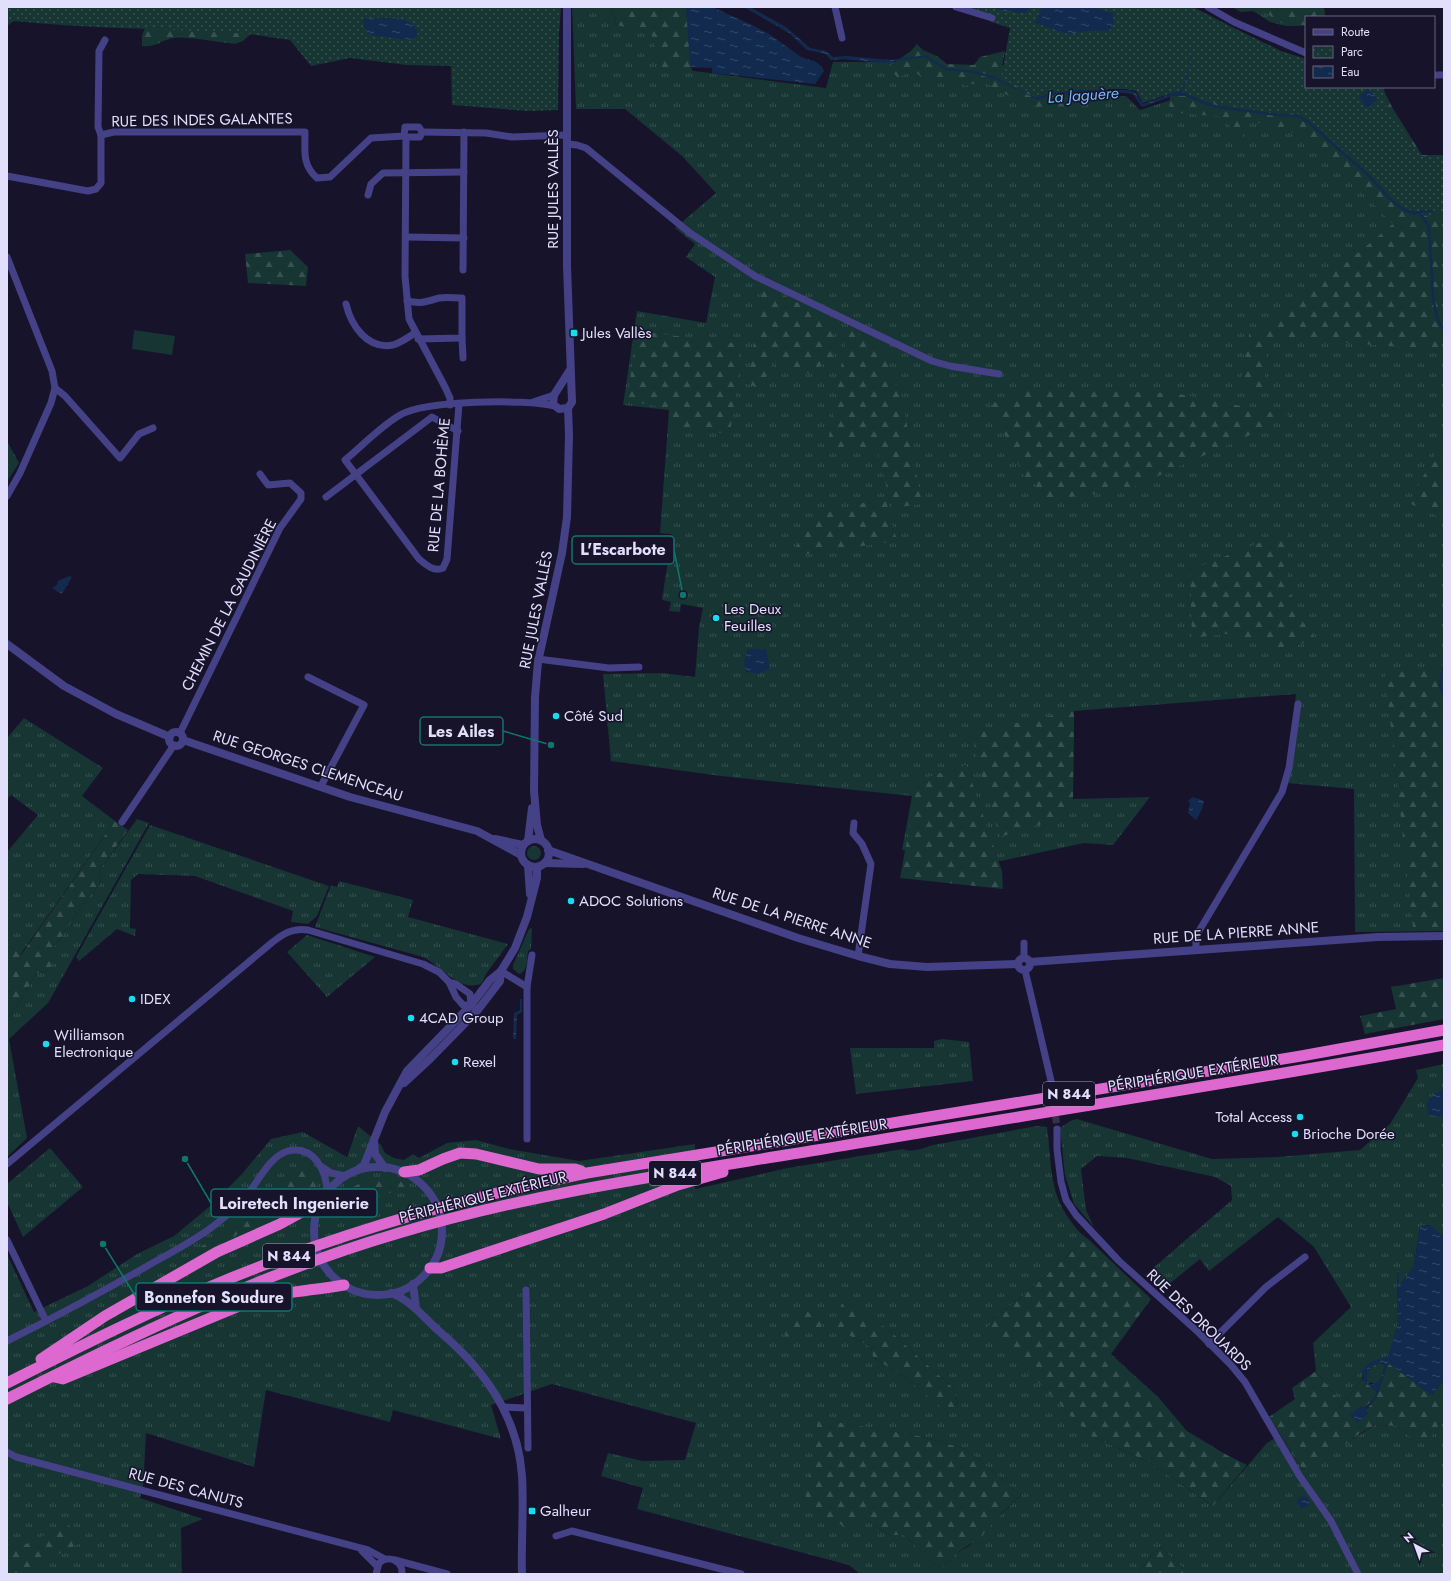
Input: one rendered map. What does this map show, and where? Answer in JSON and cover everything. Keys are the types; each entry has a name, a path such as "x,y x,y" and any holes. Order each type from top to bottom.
{"highway":[{"name":"N 844","path":"7,1383 178,1300 227,1279 303,1250 389,1222 455,1204 587,1173 1301,1056 1444,1030"},
{"name":"PÉRIPHÉRIQUE EXTÉRIEUR","path":"7,1399 163,1322 243,1288 315,1260 398,1233 455,1217 550,1195 1444,1045"},
{"path":"404,1172 419,1170 452,1155 470,1153 539,1169 575,1169 587,1173"},
{"path":"430,1268 441,1268 604,1214 711,1174 746,1168 757,1160"},
{"path":"7,1376 48,1355 105,1316 218,1252 280,1224 322,1201"},
{"path":"51,1377 63,1379 256,1299 277,1294 302,1292 344,1285"}],"street":[{"path":"835,7 842,38"},
{"path":"956,7 992,18"},
{"path":"1208,7 1234,22 1305,53"},
{"name":"RUE JULES VALLÈS","path":"567,8 567,259 570,395"},
{"path":"101,135 98,127 98,50 105,40"},
{"path":"422,132 419,127 405,127 407,172 406,237 408,319 445,387 450,398 450,404"},
{"name":"RUE DES INDES GALANTES","path":"7,176 88,192 96,189 101,183 101,135 114,132 304,132 305,162 309,171 317,178 330,177 371,138 405,136"},
{"path":"422,132 486,133 512,137 567,135"},
{"path":"405,136 417,138 420,137 422,132"},
{"path":"463,270 464,132"},
{"path":"567,144 578,145 586,148 690,233 755,276 932,361 950,366 999,374"},
{"path":"368,195 371,184 383,172 464,172"},
{"path":"406,237 464,238"},
{"path":"7,257 52,371 55,388 51,403 20,473 7,496"},
{"path":"407,301 418,303 430,302 440,298 462,298 463,358"},
{"path":"346,304 349,317 357,330 368,340 380,345 393,345 416,336 462,338"},
{"path":"557,408 553,401 570,370"},
{"path":"55,388 65,396 120,458 139,434 153,428"},
{"path":"356,475 345,460 400,416 416,408 450,404 533,402 557,408 568,408 572,402 570,395 567,392 533,402"},
{"name":"RUE DE LA BOHÈME","path":"356,475 419,559 433,569 438,570 443,568 447,559 459,404"},
{"name":"RUE JULES VALLÈS","path":"557,408 569,435"},
{"name":"RUE JULES VALLÈS","path":"541,840 537,826 534,791 535,697 538,659 562,553 567,517 569,435 568,408"},
{"path":"326,497 432,417 458,431"},
{"name":"CHEMIN DE LA GAUDINIÈRE","path":"181,737 280,528 301,499 301,493 290,483 268,485 260,474"},
{"path":"7,644 64,686 116,714 170,737"},
{"path":"538,659 609,668 639,666"},
{"path":"308,677 364,706 321,786"},
{"path":"1196,950 1196,936 1282,792 1289,768 1298,704"},
{"path":"122,822 174,745 180,744 181,737 173,733 170,737"},
{"path":"170,737 170,742 174,745"},
{"name":"RUE GEORGES CLEMENCEAU","path":"181,737 357,799 477,831 493,838 521,856"},
{"name":"RUE JULES VALLÈS","path":"525,843 534,791"},
{"path":"854,823 853,833 862,844 871,864 858,956"},
{"name":"RUE GEORGES CLEMENCEAU","path":"493,838 525,843"},
{"path":"528,865 537,867 545,862 548,850 541,840 536,839 525,843 521,856 528,865 531,899"},
{"name":"RUE DE LA PIERRE ANNE","path":"548,850 798,938 890,964 927,967 1017,964"},
{"name":"RUE DE LA PIERRE ANNE","path":"545,862 588,864"},
{"path":"322,1201 346,1176 364,1165 384,1112 407,1071 490,980 501,971 516,948 523,930 537,878 537,867"},
{"path":"7,1164 289,931 299,929 308,930 423,964 439,972 449,982 456,997 467,1005 478,1010"},
{"name":"RUE DE LA PIERRE ANNE","path":"1027,960 1378,937 1444,936"},
{"path":"1024,943 1027,960 1030,967 1025,970 1020,970 1017,964 1020,959 1027,960"},
{"path":"527,1139 527,986 532,955"},
{"path":"1025,970 1052,1085"},
{"path":"501,971 527,986"},
{"path":"401,1084 430,1059 478,1010 500,981 501,971"},
{"path":"449,982 456,984 470,994 467,1005"},
{"name":"RUE DES DROUARDS","path":"1057,1129 1057,1150 1061,1182 1066,1200 1076,1215 1119,1261 1231,1365 1245,1382 1299,1475 1331,1521 1358,1574"},
{"path":"374,1139 375,1154 385,1168"},
{"path":"7,1341 101,1292 208,1231 235,1208 268,1167 284,1153 296,1151 309,1154 322,1167 331,1173 346,1176"},
{"path":"322,1167 326,1177 322,1201 315,1221 315,1242 322,1262 328,1271 344,1285 364,1293 377,1295 391,1293 413,1284 430,1268 438,1252 442,1236 441,1218 435,1202 425,1188 404,1172 385,1168 370,1168 356,1171"},
{"path":"7,1240 46,1321"},
{"path":"1209,1344 1266,1287 1305,1257"},
{"path":"413,1284 416,1309"},
{"path":"526,1290 526,1408 528,1448"},
{"path":"391,1293 402,1297 470,1359 490,1384 504,1407 516,1443 522,1477 522,1574"},
{"path":"504,1407 526,1408"},
{"name":"RUE DES CANUTS","path":"7,1452 16,1457 359,1549 368,1550 385,1559"},
{"path":"556,1536 572,1531 741,1574"},
{"name":"RUE DES CANUTS","path":"359,1549 366,1553 377,1566"},
{"path":"376,1574 377,1566 385,1559 395,1560 447,1574"},
{"path":"395,1560 400,1564 402,1574"}],"green space":[{"path":"7,7 561,7 558,110 528,111 452,105 451,66 407,65 350,58 311,66 290,40 243,34 208,31 70,26 14,21 7,26"},
{"path":"572,7 611,7 616,25 651,32 687,70 826,88 833,62 917,62 986,79 1037,103 1126,96 1140,110 1177,98 1300,124 1444,212 1444,931 1355,932 1354,789 1287,783 1296,694 1074,711 1073,799 1150,797 1113,845 1084,843 1001,861 902,850 912,796 721,776 611,761 603,674 662,673 695,677 699,627 703,608 681,604 680,612 669,611 671,602 662,600 672,534 660,533 669,410 623,405 637,311 706,323 715,277 686,257 695,244 675,228 716,193 682,156 625,109 576,109"},
{"path":"611,7 686,7 692,71 662,67 651,33 616,25"},
{"path":"966,7 1193,7 1281,51 1305,59 1305,88 1384,88 1386,107 1421,156 1444,157 1444,212 1414,218 1416,211 1406,209 1395,201 1370,173 1343,151 1320,128 1299,114 1266,112 1205,101 1183,92 1174,92 1143,103 1136,91 1125,89 1076,89 1035,95 1001,78 1010,28 991,22 992,15"},
{"path":"1232,7 1324,7 1325,16 1305,16 1305,25 1286,26 1270,22 1253,11 1241,12"},
{"path":"1270,7 1324,7 1325,16 1305,16 1305,25 1286,26 1269,15"},
{"path":"149,19 254,31 243,41 235,44 175,38 151,46 142,46 142,35"},
{"path":"1173,39 1305,87 1305,88 1382,88 1392,107 1422,155 1444,155 1444,221 1441,223 1441,350 1269,337 1263,394 1240,385 1250,330 1263,331 1393,224 1308,137 1250,120 1240,142 1224,117 1169,112"},
{"path":"917,44 923,50 937,56 947,64 974,65 980,57 1005,51 1002,65 1110,81 1104,102 1046,107 1027,106 982,81 966,86 944,77 927,82 913,70 898,78 888,67 911,51"},
{"path":"290,250 308,267 306,286 248,283 245,254"},
{"path":"762,285 833,320 833,359 804,375 773,361 761,389 748,384"},
{"path":"848,328 883,348 904,409 922,504 892,508 877,449 827,447"},
{"path":"134,330 175,336 172,355 132,349"},
{"path":"637,331 742,344 730,434 672,427 673,410 627,400"},
{"path":"1028,389 1174,393 1292,416 1129,489 1038,501 1035,482 1024,477 991,404"},
{"path":"7,441 19,463 8,480 7,479"},
{"path":"1444,442 1444,519 1409,503 1441,443"},
{"path":"885,497 897,541 792,556 811,517"},
{"path":"1287,532 1288,590 1303,622 1315,638 1282,652 1260,641 1245,645 1234,633 1192,638 1190,570"},
{"path":"1444,660 1444,690 1441,690 1444,700 1444,928 1413,928 1385,673 1442,667"},
{"path":"1074,711 1073,800 1063,817 1000,837 978,765 972,732"},
{"path":"24,718 103,768 82,796 115,821 20,955 7,944 7,852 38,815 11,795 7,799 7,738"},
{"path":"966,765 1002,871 1003,889 900,878 913,807 912,782"},
{"path":"137,819 149,823 48,1003 9,1039 27,1138 7,1157 7,1018 19,1004 35,974 48,970 53,949 86,900 101,883 99,871"},
{"path":"115,821 128,830 99,871 101,883 86,900 53,949 55,961 48,970 35,974 19,1004 7,1018 7,944 21,955"},
{"path":"150,825 329,886 317,916 308,924 291,922 293,911 195,876 138,874 131,880 130,928 136,929 135,936 117,929 79,961 76,957"},
{"path":"531,846 537,846 541,850 541,856 537,860 531,860 527,856 527,850"},
{"path":"339,881 413,900 408,917 508,944 486,974 482,983 466,985 451,978 423,957 315,927 331,885 337,887"},
{"path":"532,928 531,949 528,951 526,968 519,974 513,969 513,965 529,929"},
{"path":"307,935 375,957 327,997 287,952"},
{"path":"1444,978 1444,1019 1365,1034 1360,1016 1396,1009 1391,987"},
{"path":"942,1039 969,1042 973,1081 856,1094 850,1048 934,1048 934,1041"},
{"path":"1444,1064 1444,1237 1428,1225 1420,1227 1414,1266 1398,1288 1399,1272 1397,1272 1398,1323 1388,1357 1384,1357 1362,1375 1362,1379 1340,1408 1337,1398 1316,1371 1313,1343 1351,1307 1314,1247 1278,1217 1209,1271 1200,1259 1163,1289 1145,1275 1232,1200 1231,1186 1215,1177 1127,1158 1097,1156 1081,1169 1086,1210 1094,1227 1074,1204 1065,1175 1060,1128 1070,1121 1077,1119 1212,1159 1277,1157 1360,1150 1390,1124 1418,1078 1416,1070"},
{"path":"358,1126 381,1145 385,1153 394,1158 404,1160 413,1154 419,1158 447,1143 476,1140 509,1149 579,1161 695,1144 695,1189 788,1168 903,1149 922,1149 933,1145 1037,1126 1047,1127 1054,1187 1063,1209 1072,1223 1079,1232 1087,1238 1024,1295 996,1317 987,1329 1091,1436 1149,1462 1213,1506 1267,1443 1280,1435 1303,1470 1375,1425 1397,1426 1409,1436 1437,1427 1444,1416 1444,1574 1189,1574 1161,1547 1154,1552 1138,1574 860,1574 849,1565 637,1509 643,1488 601,1476 608,1453 643,1461 685,1460 696,1423 552,1384 491,1405 501,1439 393,1410 390,1422 266,1390 254,1467 146,1433 143,1488 140,1498 203,1519 181,1528 182,1574 7,1574 7,1254 34,1312 88,1286 137,1254 174,1236 209,1207 241,1175 271,1139 303,1132 347,1157","holes":["845,1299 890,1331 953,1388 958,1403 948,1412 908,1380 873,1357 871,1347 843,1332","818,1420 919,1436 966,1449 1021,1495 969,1546 957,1553 940,1569 904,1535 889,1535 862,1516"]},
{"path":"50,1148 83,1187 23,1237 7,1202 7,1184"},
{"path":"304,1167 317,1173 317,1187 270,1218 203,1251 200,1247 252,1218 288,1187 287,1181"},
{"path":"384,1177 400,1181 409,1187 337,1209 343,1195 348,1190 362,1182"},
{"path":"1087,1238 1151,1299 1111,1354 1158,1397 1187,1431 1225,1454 1247,1465 1213,1506 1149,1462 1091,1436 986,1329 996,1317 1024,1295"},
{"path":"845,1298 890,1331 953,1388 958,1403 948,1413 908,1380 873,1357 871,1347 843,1332 833,1322"},
{"path":"798,1309 823,1317 820,1332 800,1326 799,1338 786,1336 785,1323"},
{"path":"1380,1363 1385,1365 1381,1379 1375,1384 1367,1381 1367,1372 1373,1366"},
{"path":"1388,1363 1432,1395 1444,1380 1444,1416 1427,1444 1409,1436 1397,1426 1375,1425 1359,1434 1323,1461 1303,1470 1269,1417 1295,1399 1292,1388 1316,1371 1337,1398 1340,1408 1362,1379 1377,1392 1374,1399 1364,1408 1361,1406 1368,1412 1366,1410 1376,1398"},
{"path":"818,1419 919,1436 966,1449 1021,1495 1001,1514 982,1536 957,1553 940,1569 904,1535 889,1535 862,1516 853,1530 804,1508"},
{"path":"68,1524 80,1543 18,1574 7,1574 7,1553"},
{"path":"1161,1547 1189,1574 1138,1574 1154,1552"}],"water":[{"path":"686,7 712,7 754,26 769,34 801,57 816,62 824,71 815,84 712,73 712,68 692,67 690,64"},
{"path":"744,7 750,7 786,27 810,48 826,51 833,57 846,56 890,60 926,55 946,68 975,71 993,76 1025,93 1038,97 1075,90 1128,90 1135,92 1143,104 1181,90 1186,78 1193,45 1187,79 1182,92 1187,94 1186,96 1172,96 1142,107 1133,94 1115,92 1053,95 1038,100 997,80 973,73 945,70 925,57 884,63 843,59 831,60 826,54 807,50 789,33"},
{"path":"993,7 1030,7 1025,13 1003,11"},
{"path":"1042,7 1092,7 1113,13 1114,23 1109,31 1087,31 1068,34 1035,23"},
{"path":"366,18 402,19 414,26 418,32 418,35 413,39 408,40 370,35 363,25 363,20"},
{"path":"1368,88 1378,99 1367,109 1359,97"},
{"path":"69,576 72,577 62,594 52,588 57,585 58,581"},
{"path":"747,649 766,649 770,669 758,674 746,672 744,662"},
{"path":"1193,797 1204,801 1202,809 1196,820 1188,813 1190,803 1188,801"},
{"path":"520,999 522,999 522,1012 517,1015 516,1039 513,1039 514,1013 520,1010"},
{"path":"1444,1090 1444,1117 1429,1115 1427,1106 1429,1099 1435,1094"},
{"path":"1423,1225 1431,1226 1444,1237 1444,1380 1432,1395 1388,1363 1376,1398 1366,1409 1369,1413 1358,1423 1350,1415 1361,1406 1365,1408 1374,1399 1377,1392 1363,1381 1362,1371 1370,1362 1388,1356 1398,1323 1397,1272 1399,1271 1399,1287 1414,1266 1420,1227","holes":["1382,1363 1385,1365 1381,1379 1375,1384 1370,1384 1367,1379 1369,1370 1373,1366"]},
{"path":"1301,1496 1305,1496 1309,1502 1305,1508 1301,1508 1297,1504 1297,1500"}],"waterway":[{"name":"La Jaguère","path":"1185,94 1204,103 1218,107 1277,115 1298,116 1308,122 1368,175 1393,202 1403,209 1413,213 1432,211"},
{"path":"1420,213 1429,227 1433,297 1437,318 1444,330"},
{"path":"1444,664 1440,686 1444,695"}],"tunnel":[{"path":"1052,1085 1057,1129"}],"place":[{"name":"Jules Vallès","path":"574,333"},
{"name":"L'Escarbote","path":"683,595"},
{"name":"Les Deux Feuilles","path":"716,618"},
{"name":"Côté Sud","path":"556,716"},
{"name":"Les Ailes","path":"551,745"},
{"name":"ADOC Solutions","path":"571,901"},
{"name":"IDEX","path":"132,999"},
{"name":"4CAD Group","path":"411,1018"},
{"name":"Williamson Electronique","path":"46,1044"},
{"name":"Rexel","path":"455,1062"},
{"name":"Total Access","path":"1300,1117"},
{"name":"Brioche Dorée","path":"1295,1134"},
{"name":"Loiretech Ingenierie","path":"185,1159"},
{"name":"Bonnefon Soudure","path":"103,1244"},
{"name":"Galheur","path":"532,1511"}]}
